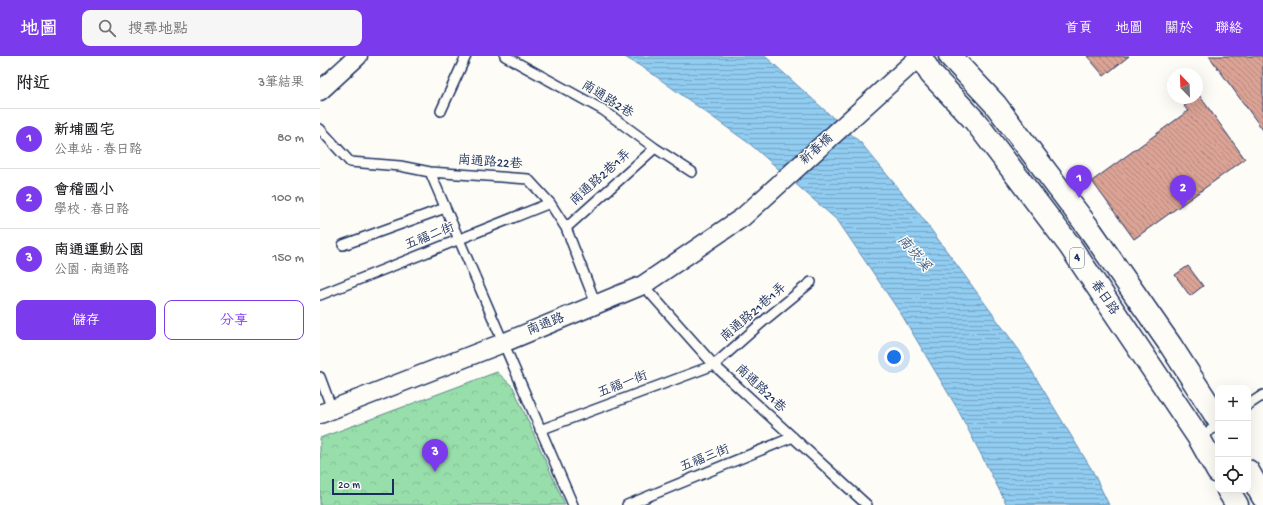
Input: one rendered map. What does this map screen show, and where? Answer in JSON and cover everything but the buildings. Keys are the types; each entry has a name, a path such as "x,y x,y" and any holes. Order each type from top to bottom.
{"main road":[{"name":"4","path":"936,61 995,104 1091,230 1171,346 1215,414"},
{"name":"春日路","path":"936,61 976,121 1070,246 1199,438 1215,467"},
{"path":"1251,476 1263,497"},
{"path":"1230,493 1237,505"}],"street":[{"path":"320,91 358,56"},
{"name":"新春橋","path":"756,205 878,95 936,61"},
{"name":"南通路","path":"326,411 644,285 743,217 756,205"}],"lane":[{"path":"441,111 466,56"},
{"name":"南通路2巷","path":"506,56 603,110 655,148 692,172"},
{"name":"南通路22巷","path":"320,129 350,162 400,166 430,172 528,179 550,203 566,228 596,304"},
{"name":"南通路2巷1弄","path":"566,228 655,148"},
{"path":"430,172 573,505"},
{"name":"五福二街","path":"320,295 550,203"},
{"path":"343,245 445,208"},
{"name":"南通路21巷1弄","path":"714,365 811,282"},
{"name":"南通路21巷","path":"644,285 714,365 866,505"},
{"name":"五福一街","path":"540,430 714,365"},
{"path":"320,377 326,411"},
{"path":"1251,403 1263,394"},
{"path":"1199,438 1215,427"},
{"name":"五福三街","path":"627,505 793,438"}],"green space":[{"path":"497,372 513,387 565,505 320,505 320,438"}],"water":[{"name":"南崁溪","path":"623,56 765,56 861,143 921,216 1019,350 1092,470 1109,505 1007,505 957,408 903,317 838,221 750,144 647,70"}],"place":[{"name":"新埔國宅","path":"1079,198"},
{"name":"會稽國小","path":"1183,208"},
{"name":"南通運動公園","path":"435,472"}]}
